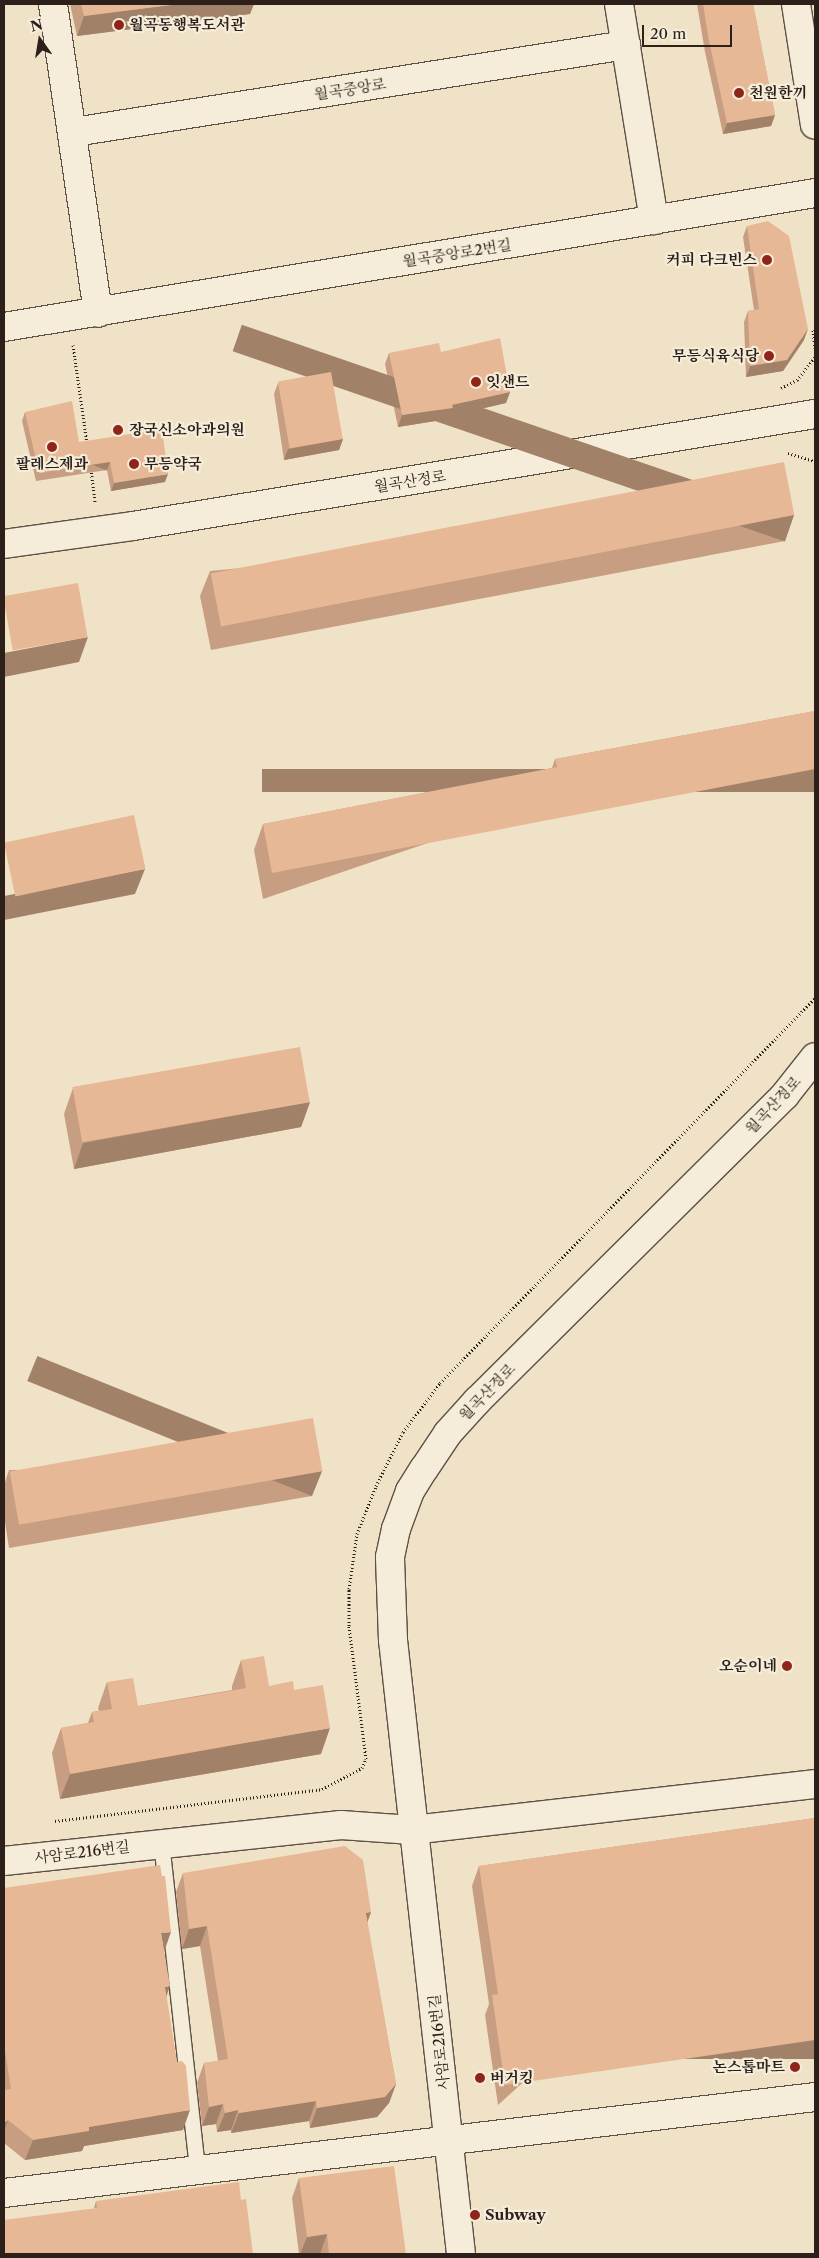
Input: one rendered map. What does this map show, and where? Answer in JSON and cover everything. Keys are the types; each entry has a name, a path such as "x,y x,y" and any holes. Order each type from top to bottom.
{"street":[{"path":"53,4 74,132 98,313"},
{"path":"620,4 654,220"},
{"path":"796,4 815,125"},
{"name":"월곡중앙로","path":"74,132 626,45"},
{"name":"월곡중앙로2번길","path":"4,327 98,313 815,193"},
{"name":"월곡산정로","path":"4,544 815,414"},
{"name":"월곡산정로","path":"412,1830 389,1589 392,1548 410,1491 448,1433 477,1401 785,1095 815,1058"},
{"name":"사암로216번길","path":"4,1861 160,1842 341,1825 412,1830 815,1784"},
{"name":"사암로216번길","path":"412,1830 461,2254"},
{"path":"5,2187 196,2170 815,2097"}],"lane":[{"path":"160,1842 196,2170"}],"path":[{"path":"69,317 88,453"},
{"path":"813,330 815,348"},
{"path":"776,391 797,380 815,357"},
{"path":"788,453 815,461"},
{"path":"90,462 99,530"}],"building":[{"path":"81,4 179,4 84,16"},
{"path":"703,4 753,4 775,115 727,123"},
{"path":"768,221 789,236 808,329 787,360 750,366 748,311 759,309 747,226"},
{"path":"500,338 510,392 452,405 453,408 402,415 389,353 439,343 441,352"},
{"path":"331,372 343,439 290,448 278,381"},
{"path":"72,401 79,442 162,429 168,474 114,483 110,462 39,473 25,412"},
{"path":"784,462 794,515 221,626 211,573"},
{"path":"78,583 88,637 13,650 4,596"},
{"path":"815,711 815,769 272,873 263,824 557,767 555,759"},
{"path":"134,815 145,869 15,896 4,843"},
{"path":"300,1047 310,1102 82,1142 73,1087"},
{"path":"313,1418 322,1471 19,1525 10,1471"},
{"path":"264,1656 269,1686 293,1681 294,1690 323,1685 330,1728 70,1774 61,1728 94,1722 92,1712 112,1709 107,1682 133,1678 138,1706 202,1696 246,1688 241,1660"},
{"path":"815,1818 815,2040 505,2085 492,1995 498,1994 479,1866"},
{"path":"345,1846 363,1860 371,1912 366,1913 396,2084 385,2097 317,2108 316,2101 239,2113 238,2110 225,2113 223,2104 209,2107 204,2063 228,2059 207,1926 189,1929 183,1873"},
{"path":"160,1865 162,1876 165,1876 171,1932 161,1933 170,1986 165,1987 177,2062 182,2061 186,2066 190,2110 89,2127 89,2131 33,2140 8,2120 4,2123 4,2090 11,2089 4,2045 4,1888"},
{"path":"394,2166 406,2254 329,2254 327,2234 307,2237 299,2178"},
{"path":"239,2182 241,2200 246,2199 253,2254 4,2254 4,2220 97,2208 96,2201"}],"place":[{"name":"월곡동행복도서관","path":"119,25"},
{"name":"천원한끼","path":"739,93"},
{"name":"커피 다크빈스","path":"767,260"},
{"name":"무등식육식당","path":"769,356"},
{"name":"잇샌드","path":"476,382"},
{"name":"장국신소아과의원","path":"118,430"},
{"name":"팔레스제과","path":"52,447"},
{"name":"무등약국","path":"134,464"},
{"name":"오순이네","path":"787,1666"},
{"name":"논스톱마트","path":"795,2067"},
{"name":"버거킹","path":"480,2078"},
{"name":"Subway","path":"475,2215"}]}
